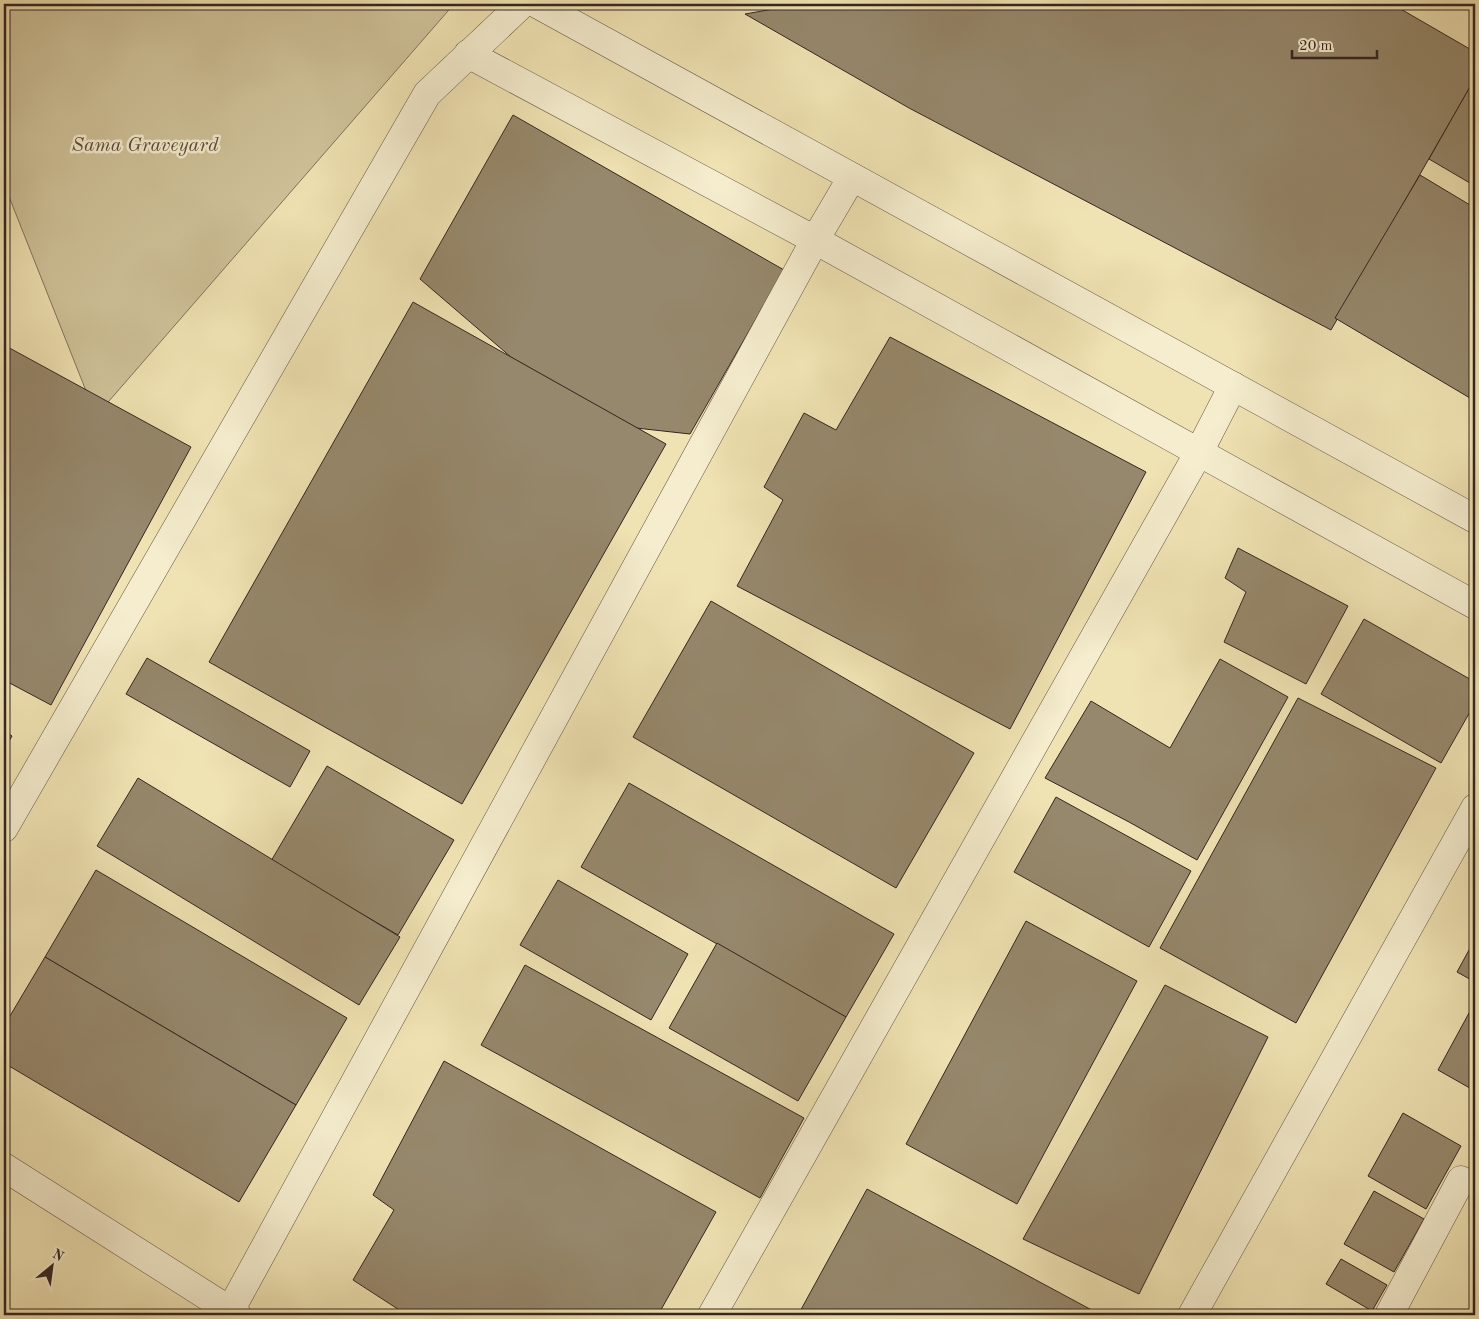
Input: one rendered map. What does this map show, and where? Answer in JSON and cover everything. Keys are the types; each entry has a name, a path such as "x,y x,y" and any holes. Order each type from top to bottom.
{"street":[{"path":"4,828 427,94 522,4"},
{"path":"537,4 1475,519"},
{"path":"468,54 816,240 1475,605"},
{"path":"4,1167 233,1313 852,177"},
{"path":"712,1315 1199,452 1232,386"},
{"path":"1192,1315 1475,808"},
{"path":"1389,1315 1461,1180"}],"green space":[{"name":"Sama Graveyard","path":"4,4 454,4 96,416 4,184"}],"building":[{"path":"802,4 1392,4 1475,52 1475,78 1331,330 909,108 745,14"},
{"path":"1475,78 1475,186 1429,159"},
{"path":"513,115 784,270 690,434 636,428 512,358 420,279"},
{"path":"1420,175 1475,208 1475,401 1335,318"},
{"path":"413,302 666,444 462,804 209,662"},
{"path":"890,337 1146,472 1010,729 737,586 783,500 764,487 804,413 836,430"},
{"path":"4,345 191,447 51,705 4,680"},
{"path":"1238,548 1348,606 1306,684 1224,642 1246,592 1225,578"},
{"path":"711,601 974,753 896,888 633,737"},
{"path":"1364,619 1475,682 1475,703 1441,763 1321,694"},
{"path":"147,658 310,751 290,787 126,694"},
{"path":"1220,659 1288,697 1197,860 1045,778 1091,701 1170,748"},
{"path":"1298,698 1436,768 1296,1023 1160,948"},
{"path":"4,731 12,736 4,750"},
{"path":"327,766 454,840 398,935 271,861"},
{"path":"138,778 400,937 359,1005 97,846"},
{"path":"629,783 894,934 846,1017 581,867"},
{"path":"1056,797 1191,871 1149,947 1014,872"},
{"path":"96,870 347,1018 296,1105 45,957"},
{"path":"558,880 688,954 651,1020 520,945"},
{"path":"1026,921 1137,981 1017,1204 906,1144"},
{"path":"1475,939 1475,982 1457,972"},
{"path":"717,943 846,1017 798,1101 669,1028"},
{"path":"45,957 296,1105 239,1202 4,1063 4,1026"},
{"path":"525,965 804,1118 760,1198 481,1045"},
{"path":"1165,985 1268,1037 1139,1294 1023,1239"},
{"path":"1475,1002 1475,1091 1438,1070"},
{"path":"444,1061 716,1212 658,1315 407,1315 353,1280 394,1210 373,1195"},
{"path":"1403,1113 1461,1146 1426,1209 1368,1176"},
{"path":"867,1189 1101,1315 798,1315"},
{"path":"1374,1191 1424,1219 1394,1272 1344,1244"},
{"path":"1341,1259 1387,1285 1372,1311 1326,1284"}]}
